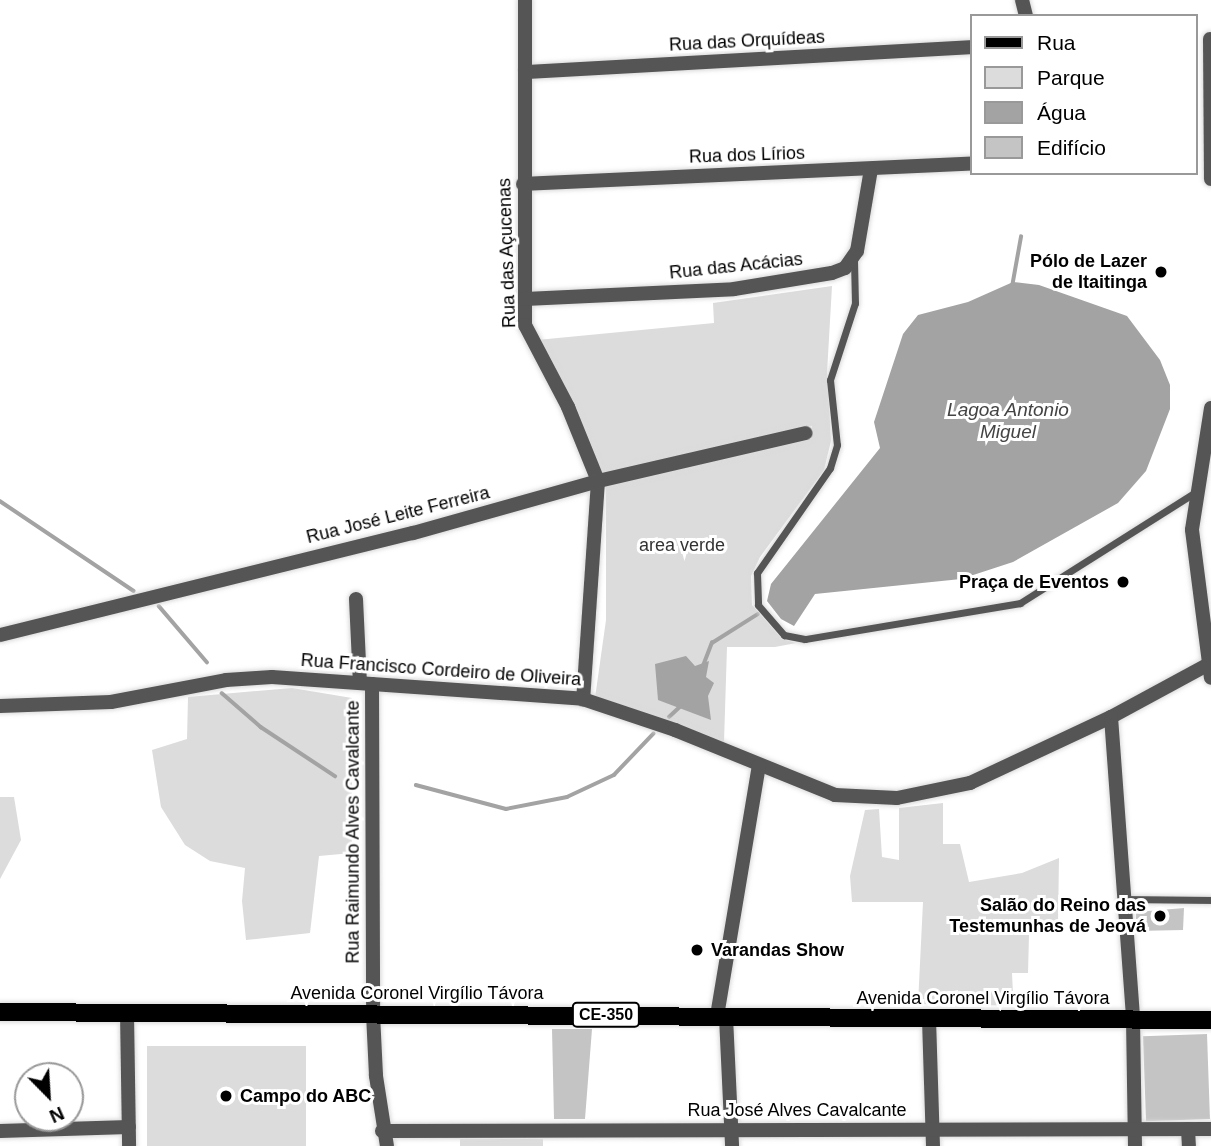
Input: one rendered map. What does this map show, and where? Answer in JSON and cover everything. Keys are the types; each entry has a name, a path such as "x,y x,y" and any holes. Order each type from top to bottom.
{"main road":[{"name":"Avenida Coronel Virgílio Távora","path":"0,1012 1211,1020"}],"street":[{"name":"Rua das Açucenas","path":"525,0 523,184 525,299 529,335 568,407 598,481 583,699"},
{"path":"1205,39 1211,179"},
{"name":"Rua das Orquídeas","path":"525,72 970,47"},
{"name":"Rua dos Lírios","path":"523,184 970,164"},
{"path":"854,257 871,169"},
{"name":"Rua das Acácias","path":"525,299 734,289 832,274 854,257"},
{"path":"1211,408 1192,530 1211,668"},
{"name":"Rua José Leite Ferreira","path":"0,635 413,533 598,481 806,433"},
{"name":"Rua Raimundo Alves Cavalcante","path":"356,600 366,683 373,1014 382,1131 387,1146"},
{"name":"Rua Francisco Cordeiro de Oliveira","path":"0,706 111,702 244,678 366,683 583,699 835,795 897,798 970,783 1211,668"},
{"path":"1111,717 1133,1019 1135,1146"},
{"path":"732,1146 722,1016 759,765"},
{"path":"127,1013 129,1146"},
{"path":"929,1019 933,1146"},
{"path":"0,1131 129,1127"},
{"path":"1188,1129 1189,1146"},
{"name":"Rua José Alves Cavalcante","path":"382,1131 1211,1129"}],"lane":[{"path":"854,257 855,303 830,380 837,445 830,468 757,573 758,606 784,635 805,639 1020,603 1198,490"},
{"path":"1125,899 1211,900"}],"green space":[{"name":"area verde","path":"832,286 827,373 831,441 824,470 760,557 751,576 752,605 782,639 796,643 775,647 727,647 724,742 595,698 606,620 606,486 811,439 812,426 602,474 537,340 714,323 713,303"},
{"path":"292,688 352,698 352,853 319,856 310,933 246,940 242,901 245,868 210,861 185,845 161,807 152,750 187,739 188,697"},
{"path":"0,797 14,797 21,840 0,879"},
{"path":"943,803 943,844 960,844 969,882 1022,873 1059,858 1058,924 1029,935 1028,973 1012,973 1013,994 1033,995 1032,1006 918,1004 923,902 852,902 850,876 865,810 879,809 882,857 899,860 899,808"},
{"name":"Campo do ABC","path":"147,1046 306,1046 306,1146 147,1146"},
{"path":"460,1139 543,1139 543,1146 460,1146"}],"water":[{"name":"Lagoa Antonio Miguel","path":"1013,282 1039,285 1127,316 1160,360 1170,385 1170,409 1146,471 1118,503 1013,562 961,579 815,594 794,626 781,619 767,601 771,584 880,448 874,422 903,334 918,315 968,302"},
{"path":"686,656 695,666 709,661 706,677 714,683 708,696 711,720 658,700 655,664"}],"building":[{"name":"Salão do Reino das Testemunhas de Jeová","path":"1184,908 1183,930 1136,931 1136,912"},
{"path":"552,1029 592,1029 585,1119 554,1119"},
{"path":"1207,1034 1210,1119 1146,1121 1143,1036"}],"waterway":[{"path":"1012,287 1021,237"},
{"path":"0,501 134,591"},
{"path":"159,606 207,662"},
{"path":"703,666 712,643 758,614"},
{"path":"222,693 261,727 335,776"},
{"path":"669,717 681,706"},
{"path":"416,785 506,809 567,797 614,775 653,734"}],"place":[{"name":"Pólo de Lazer de Itaitinga","path":"1161,272"},
{"name":"Praça de Eventos","path":"1123,582"},
{"name":"Salão do Reino das Testemunhas de Jeová","path":"1160,916"},
{"name":"Varandas Show","path":"697,950"},
{"name":"Campo do ABC","path":"226,1096"}]}
